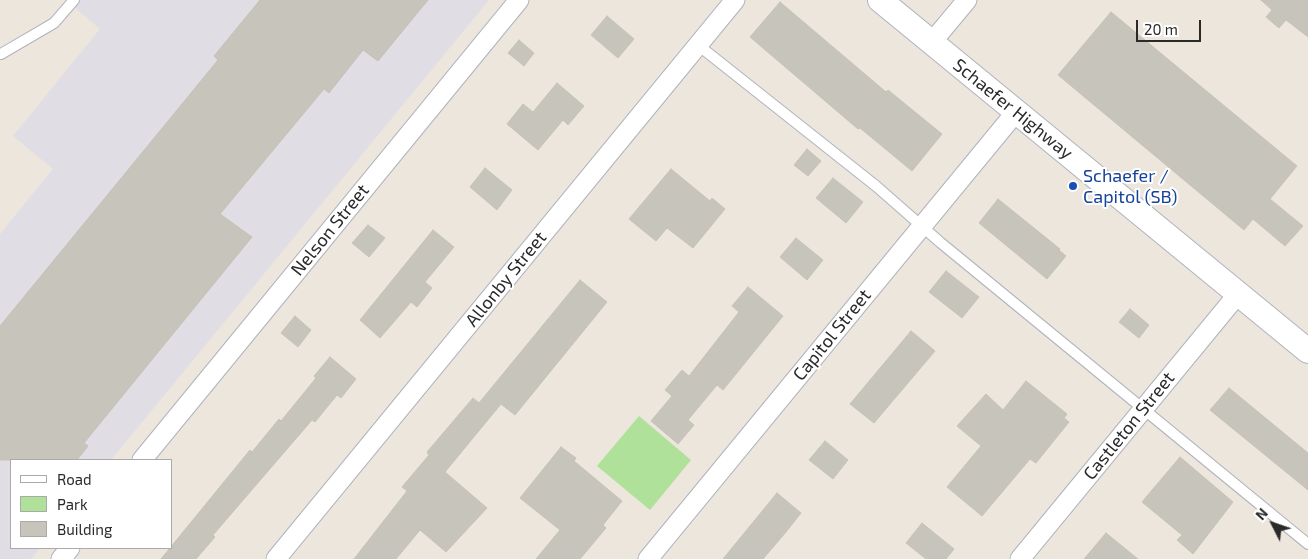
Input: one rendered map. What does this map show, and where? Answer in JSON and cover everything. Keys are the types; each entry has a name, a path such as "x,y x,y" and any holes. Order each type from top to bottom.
{"street":[{"name":"Nelson Street","path":"143,459 519,0"},
{"name":"Allonby Street","path":"276,559 735,0"},
{"name":"Schaefer Highway","path":"880,0 1308,351"},
{"path":"932,42 965,0"},
{"name":"Capitol Street","path":"648,559 1016,112"},
{"name":"Castleton Street","path":"1020,559 1238,294"},
{"path":"61,559 69,549"}],"lane":[{"path":"0,54 54,23 74,0"},
{"path":"698,45 876,186 1308,544"}],"shaded area":[{"path":"66,0 489,0 112,459 10,459 10,549 39,549 31,559 0,559 0,234 53,169 13,136 100,29"}],"green space":[{"path":"639,416 691,460 650,510 597,466"}],"building":[{"path":"260,0 428,0 378,61 363,50 329,93 324,89 220,214 252,237 84,443 88,446 78,459 0,460 0,326 218,60 214,56"},
{"path":"1261,0 1308,0 1308,37 1286,20 1279,28 1266,17 1272,10"},
{"path":"780,2 886,92 888,90 942,134 912,171 860,128 858,129 750,37"},
{"path":"1111,12 1297,166 1270,199 1303,226 1285,246 1253,219 1244,230 1058,75"},
{"path":"607,16 634,39 618,58 591,35"},
{"path":"519,40 534,53 524,66 508,53"},
{"path":"557,83 584,106 568,125 563,120 538,150 507,124 523,104 533,112"},
{"path":"807,149 821,161 808,176 794,165"},
{"path":"485,168 512,190 497,210 470,187"},
{"path":"671,169 710,201 712,198 725,209 693,248 667,228 656,241 629,219"},
{"path":"833,178 863,202 846,223 816,198"},
{"path":"998,199 1060,249 1066,256 1047,279 979,223"},
{"path":"368,225 385,238 369,257 352,243"},
{"path":"433,230 454,247 425,282 432,288 417,307 411,302 380,338 360,320"},
{"path":"796,238 823,260 807,280 780,257"},
{"path":"946,271 979,297 962,318 929,292"},
{"path":"580,280 607,302 515,415 501,404 445,472 487,508 446,552 420,530 396,559 354,559 407,491 402,487 429,455 427,452 473,398 479,403"},
{"path":"748,287 783,316 723,390 717,385 688,420 694,425 678,444 651,421 672,396 665,390 682,370 689,376 739,312 732,306"},
{"path":"1130,309 1149,325 1139,338 1119,322"},
{"path":"295,316 311,330 298,347 281,333"},
{"path":"911,331 935,351 874,423 850,404"},
{"path":"330,357 356,379 341,398 337,395 315,422 312,420 213,535 215,537 196,559 161,559 169,549 172,549 172,546 250,450 252,452 279,419 281,421 316,378 314,376"},
{"path":"1026,381 1067,414 1064,418 1069,422 1036,463 1030,459 982,516 947,487 981,446 957,426 986,394 1003,410"},
{"path":"1229,388 1308,453 1308,490 1210,410"},
{"path":"825,441 848,460 833,479 809,460"},
{"path":"561,447 576,458 574,461 622,501 603,525 606,528 580,559 536,559 560,530 520,498"},
{"path":"1180,457 1233,502 1193,554 1177,540 1182,535 1142,502"},
{"path":"777,493 801,513 786,532 763,559 723,559"},
{"path":"922,523 954,549 946,559 926,559 906,543"},
{"path":"1106,533 1138,559 1084,559"}],"place":[{"name":"Schaefer / Capitol (SB)","path":"1073,186"}]}
